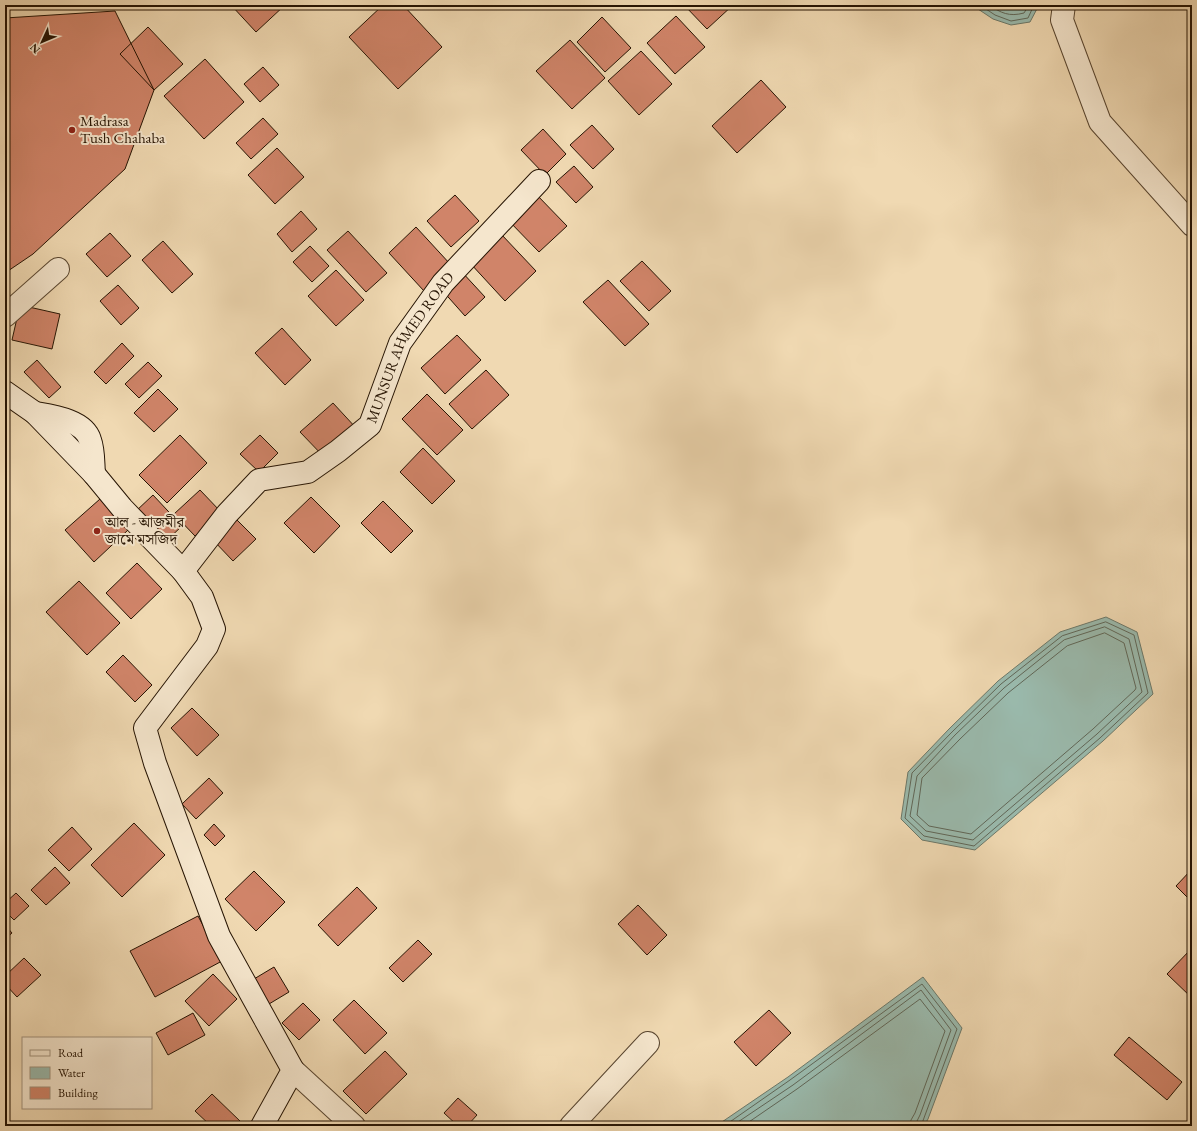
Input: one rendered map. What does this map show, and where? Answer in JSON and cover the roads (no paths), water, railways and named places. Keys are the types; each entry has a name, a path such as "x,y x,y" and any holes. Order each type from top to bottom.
{"street":[{"path":"1064,5 1062,20 1100,122 1192,225"},
{"name":"MUNSUR AHMED ROAD","path":"183,571 226,514 259,480 308,472 338,451 370,425 400,343 443,283 540,181"},
{"path":"5,316 58,269"},
{"path":"5,392 35,413 94,474 122,508 183,571 202,597 214,629 207,646 145,728 155,763 219,936 293,1070 354,1126"},
{"path":"571,1126 648,1043"},
{"path":"262,1126 293,1070"}],"water":[{"path":"972,5 1039,5 1030,22 1011,25 993,19"},
{"path":"1106,617 1137,632 1153,694 1103,741 975,850 922,840 901,819 908,772 998,681 1060,632"},
{"path":"923,977 962,1028 924,1126 716,1126 788,1077"}],"place":[{"name":"Madrasa Tush Chahaba","path":"72,130"},
{"name":"আল - আজমীর জামে মসজিদ","path":"97,531"}]}
